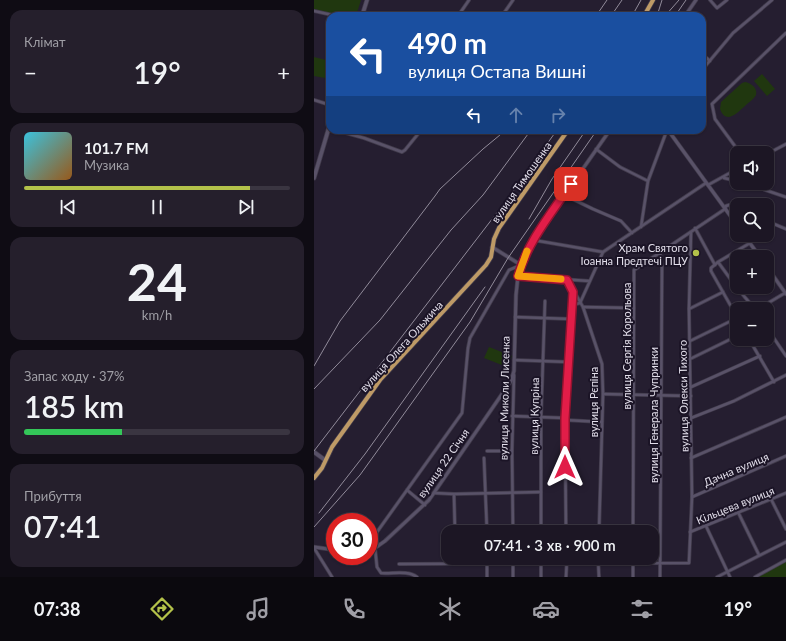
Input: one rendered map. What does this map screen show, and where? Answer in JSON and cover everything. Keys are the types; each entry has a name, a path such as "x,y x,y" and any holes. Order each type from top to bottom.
{"highway":[{"path":"646,12 653,0"},
{"name":"вулиця Тимошенка","path":"492,247 495,234 502,222 565,134"},
{"name":"вулиця Олега Ольжича","path":"314,478 322,468 340,434 380,380 486,265 491,256 492,247"}],"main road":[{"path":"363,12 366,0"},
{"path":"314,178 328,134"},
{"path":"314,452 325,460"}],"street":[{"path":"461,12 469,0"},
{"path":"505,12 513,0"},
{"path":"688,12 696,0"},
{"path":"710,0 717,8 727,0"},
{"path":"706,66 733,33 772,0"},
{"path":"314,10 326,13"},
{"path":"735,146 716,119 712,104 786,33"},
{"path":"706,58 710,61"},
{"path":"314,100 326,104"},
{"path":"350,134 402,152 418,134"},
{"name":"вулиця Миколи Лисенка","path":"513,525 512,416 515,317 518,276 521,265 533,240 607,134"},
{"path":"641,227 648,182 666,134"},
{"path":"671,134 730,216"},
{"path":"774,150 786,144"},
{"path":"596,149 620,167 648,182"},
{"path":"572,304 580,303 603,252 707,184 730,174"},
{"path":"723,178 730,180"},
{"path":"766,190 786,197"},
{"path":"564,195 621,221 632,233"},
{"path":"725,209 726,206 730,205"},
{"name":"вулиця Сергія Корольова","path":"633,525 634,270 725,209"},
{"path":"774,224 786,229"},
{"path":"695,228 715,265"},
{"name":"вулиця Олекси Тихого","path":"660,563 686,564 689,563 690,560 692,497 689,309 691,232"},
{"path":"533,240 603,252"},
{"path":"730,305 711,271 711,268 718,262 750,243 755,250"},
{"path":"492,247 521,265"},
{"name":"вулиця Генерала Чупринки","path":"660,253 662,266 660,577"},
{"path":"718,262 749,302"},
{"path":"378,531 462,413 470,338 509,270 521,265"},
{"path":"518,276 589,281"},
{"path":"770,302 786,293 774,277"},
{"name":"вулиця Рєпіна","path":"567,280 583,307 602,364 603,394 599,525"},
{"path":"566,525 565,419 573,292"},
{"path":"689,309 723,292"},
{"name":"вулиця Купріна","path":"541,525 541,417 545,301"},
{"path":"583,307 634,308"},
{"path":"515,317 571,319"},
{"path":"690,341 730,321"},
{"path":"774,338 786,356"},
{"path":"690,359 730,339"},
{"path":"754,346 774,382"},
{"path":"691,387 760,356"},
{"path":"514,360 569,362"},
{"name":"вулиця 22 Січня","path":"378,546 425,505 511,381 514,371"},
{"path":"691,418 774,382 786,375"},
{"path":"603,394 691,396"},
{"path":"512,416 602,422"},
{"path":"692,458 786,417"},
{"path":"487,451 512,451"},
{"name":"Дачна вулиця","path":"692,497 786,456"},
{"path":"484,458 486,525"},
{"path":"407,490 425,505"},
{"path":"434,493 541,492"},
{"name":"Кільцева вулиця","path":"690,532 786,493"},
{"path":"454,494 455,525"},
{"path":"770,499 786,529"},
{"path":"738,512 759,555"},
{"path":"706,526 730,577"},
{"path":"717,577 786,542"},
{"path":"314,547 326,549"},
{"path":"314,547 332,577"},
{"path":"755,577 786,560"},
{"path":"400,564 441,564"},
{"path":"377,565 383,577"},
{"path":"487,565 487,577"},
{"path":"513,577 514,565"},
{"path":"541,565 541,577"},
{"path":"566,577 567,565"},
{"path":"598,565 599,577"},
{"path":"632,565 633,577"},
{"path":"380,573 404,573 417,577"}],"green space":[{"path":"314,0 361,0 357,12 326,12 314,9"},
{"path":"314,57 326,60 326,78 314,76"},
{"path":"762,74 775,89 767,96 754,81"},
{"path":"745,82 754,86 756,95 735,114 728,117 725,116 722,114 720,109 721,102"},
{"path":"489,347 512,356 507,367 484,358"},
{"path":"786,561 786,577 757,577"}],"railway":[{"path":"599,12 607,0"},
{"path":"614,12 622,0"},
{"path":"634,12 641,0"},
{"path":"658,12 662,0"},
{"path":"668,12 679,0"},
{"path":"678,12 686,0"},
{"path":"314,366 340,321 440,189 501,134"},
{"path":"314,389 380,320 451,230 483,195 528,134"},
{"path":"314,451 509,197 554,134"},
{"path":"529,219 552,179 583,134"},
{"path":"314,527 360,475 470,322 508,258 594,134"},
{"path":"319,513 365,454 485,287"}],"slow traffic":[{"path":"527,251 518,276 561,279"}],"place":[{"name":"Храм Святого Іоанна Предтечі ПЦУ","path":"696,253"}],"route":[{"path":"565,467 565,418 573,292 567,280 518,276 521,265 533,240 571,184"}]}
